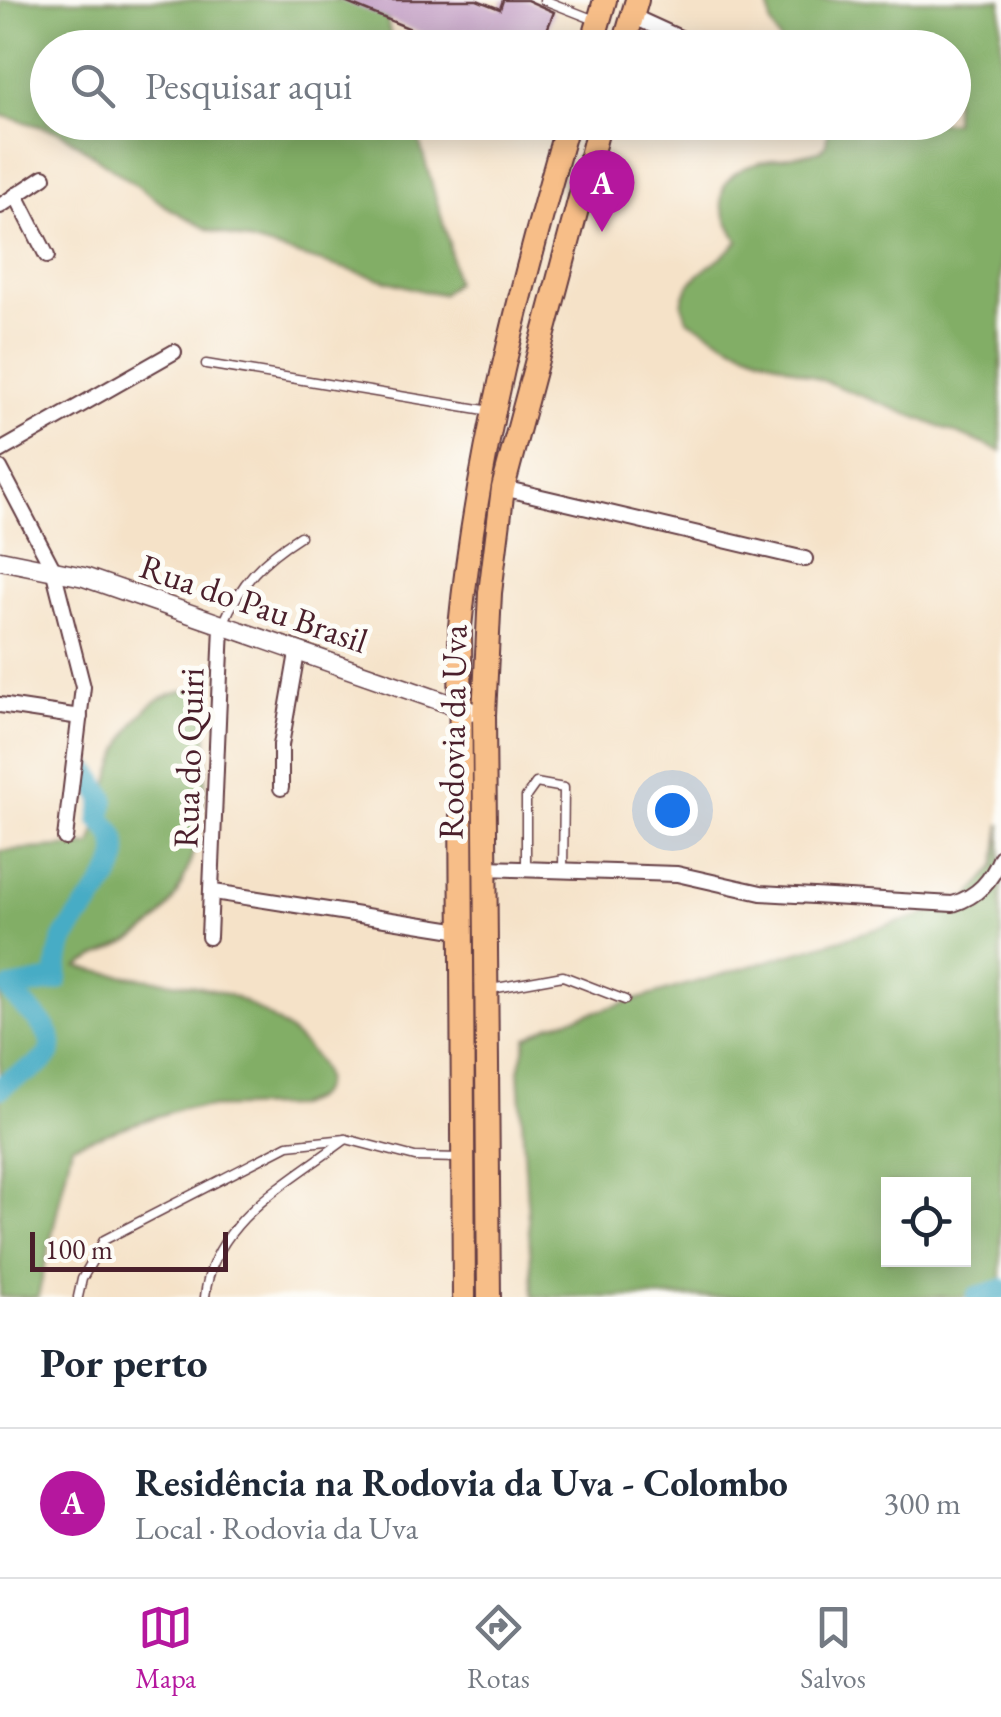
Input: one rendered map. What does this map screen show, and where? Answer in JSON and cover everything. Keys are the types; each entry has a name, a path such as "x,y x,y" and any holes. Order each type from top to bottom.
{"main road":[{"name":"Rodovia da Uva","path":"464,1297 459,708 468,546 491,411 563,140"},
{"name":"Rodovia da Uva","path":"489,1297 484,715 490,593 503,488 595,140"}],"street":[{"path":"635,8 672,30"},
{"path":"0,206 44,177"},
{"path":"16,195 47,256"},
{"path":"0,451 174,352"},
{"path":"0,468 54,569 83,687 65,838"},
{"path":"503,488 806,559"},
{"name":"Rua do Pau Brasil","path":"0,560 54,569 484,715"},
{"name":"Rua do Quiri","path":"209,937 214,892 222,626"},
{"path":"281,788 281,745 297,653"},
{"path":"0,704 80,717"},
{"path":"486,868 677,874 761,893 952,904 968,899 987,884 1001,857"},
{"name":"Rua do Quiri","path":"214,892 461,931"}],"lane":[{"path":"544,0 602,11"},
{"path":"206,364 491,411"},
{"path":"222,626 241,585 262,560 300,536"},
{"path":"526,869 526,797 536,783 564,788 564,870"},
{"path":"486,990 563,976 625,1000"},
{"path":"78,1297 82,1279 104,1240 288,1144 346,1139 415,1157 463,1158"},
{"path":"204,1297 225,1241 242,1218 346,1139"}],"green space":[{"path":"0,0 383,0 389,30 30,30 30,124 0,115"},
{"path":"768,0 1001,0 1001,451 730,344 687,319 682,304 690,284 738,241 722,205 723,189 743,169 821,150 827,140 971,140 971,30 774,30"},
{"path":"71,140 419,140 449,243 455,283 442,294 422,291 207,229 167,207"},
{"path":"187,690 203,692 207,749 201,816 184,879 170,905 152,926 78,967 192,985 229,995 266,1015 306,1047 319,1064 324,1081 318,1095 296,1106 182,1108 72,1145 38,1297 0,1297 0,851 91,845 111,774 131,728 164,696"},
{"path":"1001,824 1001,1297 533,1297 519,1070 527,1038 550,1025 964,903 995,866"}],"building":[{"path":"340,0 477,0 500,9 503,0 527,0 554,12 547,30 413,30"}],"waterway":[{"path":"0,1088 42,1062 50,1052 48,1033 10,989 57,980 63,941 114,866 117,850 113,835 100,820 104,799 89,773"},
{"path":"977,1297 1001,1290"}],"place":[{"name":"Residência na Rodovia da Uva - Colombo","path":"602,232"}]}
